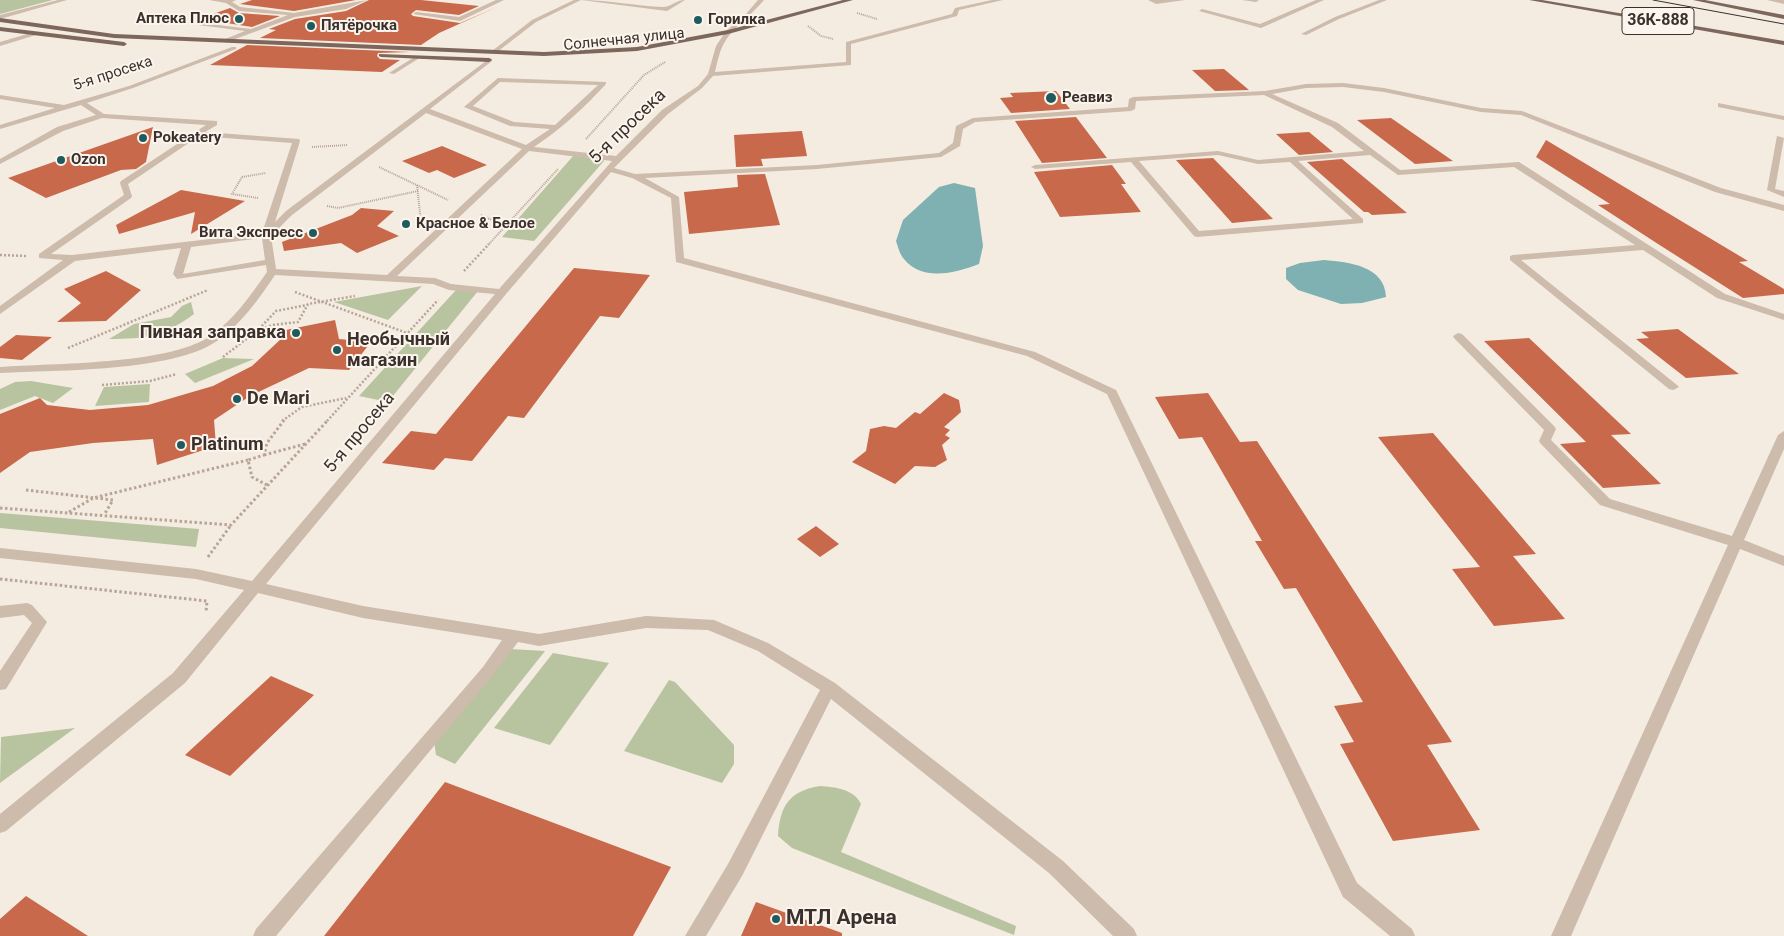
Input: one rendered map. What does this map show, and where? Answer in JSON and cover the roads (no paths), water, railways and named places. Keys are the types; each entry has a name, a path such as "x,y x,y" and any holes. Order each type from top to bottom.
{"main road":[{"path":"728,32 828,0"},
{"path":"728,32 850,0"},
{"name":"36К-888","path":"1532,0 1784,43"},
{"path":"1696,0 1784,17"},
{"name":"Солнечная улица","path":"0,18 114,36 544,54 637,49 728,32"},
{"path":"0,29 108,44 136,45"},
{"name":"Солнечная улица","path":"369,55 490,60 564,60 667,51 706,42 728,32"},
{"path":"146,45 331,53"}],"street":[{"path":"0,18 64,0"},
{"path":"212,0 231,1 239,9 294,15"},
{"path":"227,40 294,15 346,7 364,0"},
{"path":"416,14 460,19 501,0"},
{"path":"496,51 534,20 578,0"},
{"path":"584,0 667,9 682,0"},
{"path":"761,0 748,15 728,32 718,46 711,74 850,64 848,44 955,16 957,8 1000,0"},
{"path":"1151,0 1156,2 1182,0"},
{"path":"1245,0 1256,0"},
{"path":"1202,11 1261,26 1321,0"},
{"path":"1304,34 1337,18 1384,0"},
{"path":"1770,0 1784,2"},
{"path":"202,25 252,30"},
{"path":"0,44 34,34"},
{"name":"5-я просека","path":"0,127 131,87 234,48"},
{"path":"392,73 418,57"},
{"path":"0,162 60,129 102,116 214,123 124,183 128,196 42,256 72,258 266,235 289,213 490,60"},
{"name":"5-я просека","path":"0,826 179,678 502,292 618,158 666,112 700,87 711,74"},
{"path":"389,278 527,148 558,127 587,102 604,84 498,80 468,107 513,124 558,127"},
{"path":"635,176 817,167 941,155 957,144 959,128 973,120 1132,109 1133,99 1265,93 1306,86 1343,85 1384,90 1481,110 1522,113 1718,190 1784,208"},
{"path":"1265,93 1335,125 1398,172 1516,164 1721,296 1784,317"},
{"path":"0,98 64,108"},
{"path":"82,102 102,116"},
{"path":"1721,105 1784,118"},
{"path":"425,110 527,148 618,158"},
{"path":"0,370 140,361 178,353 205,343 234,320 264,285 271,267 266,235 296,142 199,134"},
{"path":"1780,138 1772,190 1784,194"},
{"path":"1035,166 1218,153 1258,162 1371,153"},
{"path":"1133,160 1197,234 1360,221 1291,159"},
{"path":"609,169 635,176 675,197 679,260 1031,354 1112,392 1350,890 1405,936"},
{"path":"187,243 178,274 180,277 271,267 434,281 449,287 502,292"},
{"path":"1644,247 1512,258 1673,387"},
{"path":"0,311 72,258"},
{"path":"1458,336 1550,429 1545,441 1605,502 1735,542 1784,562"},
{"path":"1561,936 1784,435"},
{"path":"0,553 196,574 363,612 539,640 646,622 710,624 763,647 829,688 1056,867 1127,936"},
{"path":"0,612 27,609 40,622 0,684"},
{"path":"263,936 488,672 514,636"},
{"path":"696,936 735,870 829,688"}],"water":[{"path":"954,183 975,188 983,246 979,264 940,274 920,271 904,259 898,248 896,241 903,220 939,187"},
{"path":"1324,260 1354,264 1373,272 1384,287 1386,297 1362,303 1341,304 1298,290 1286,279 1286,268 1300,263"}],"tram line":[{"path":"1653,0 1784,24"}],"place":[{"name":"Аптека Плюс","path":"239,19"},
{"name":"Горилка","path":"698,20"},
{"name":"Пятёрочка","path":"311,26"},
{"name":"Реавиз","path":"1051,98"},
{"name":"Pokeatery","path":"143,138"},
{"name":"Ozon","path":"61,160"},
{"name":"Красное & Белое","path":"406,224"},
{"name":"Вита Экспресс","path":"313,233"},
{"name":"Пивная заправка","path":"296,333"},
{"name":"Необычный магазин","path":"337,350"},
{"name":"De Mari","path":"237,399"},
{"name":"Platinum","path":"181,445"},
{"name":"МТЛ Арена","path":"776,919"}]}
